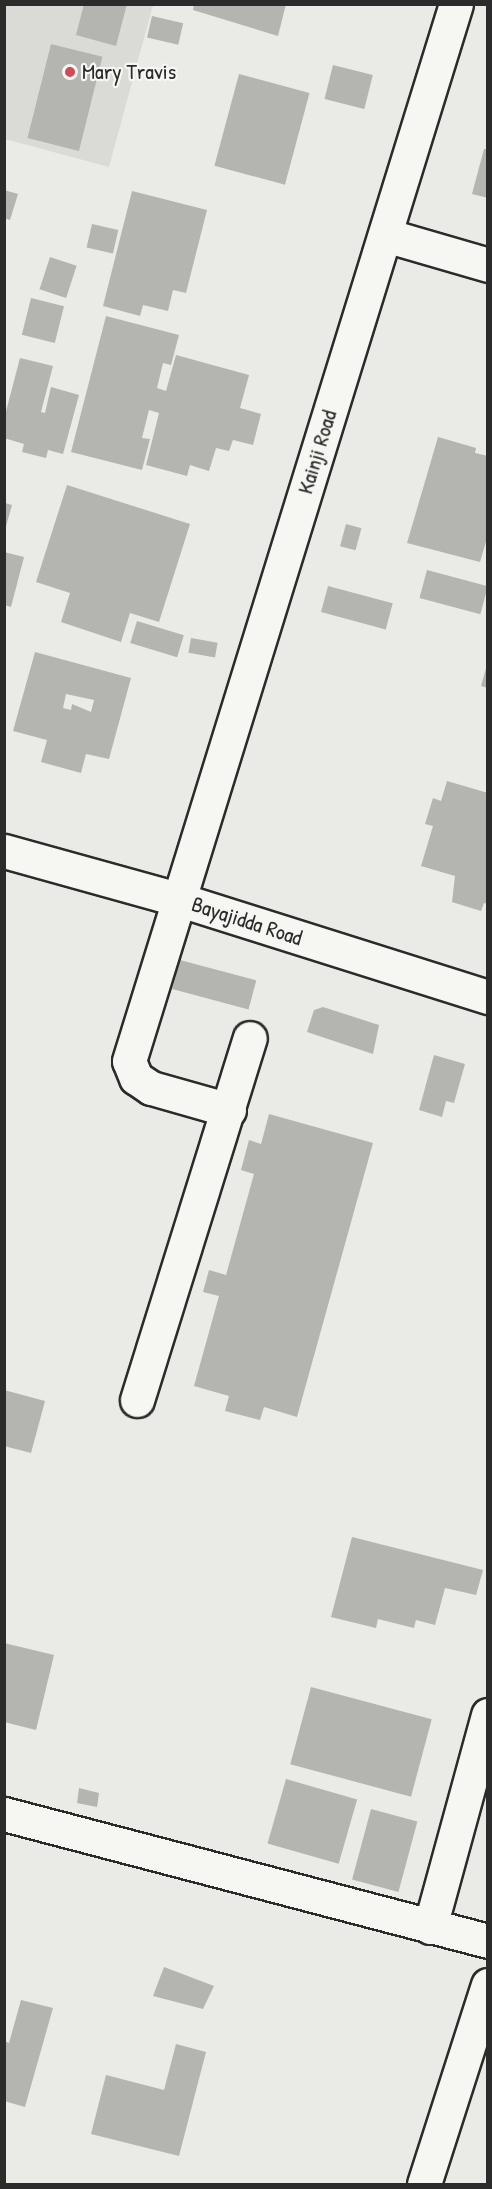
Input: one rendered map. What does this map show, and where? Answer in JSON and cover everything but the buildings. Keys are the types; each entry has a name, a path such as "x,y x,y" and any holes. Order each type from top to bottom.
{"street":[{"name":"Kainji Road","path":"229,1110 151,1088 129,1069 177,899 456,4"},
{"path":"385,235 488,265"},
{"name":"Bayajidda Road","path":"4,851 177,899 488,998"},
{"path":"137,1401 250,1038"},
{"path":"430,1928 488,1715"},
{"path":"4,1815 430,1928 488,1941"},
{"path":"424,2184 488,1985"}],"shaded area":[{"name":"Mary Travis","path":"4,5 153,5 109,167 5,139"}],"place":[{"name":"Mary Travis","path":"70,72"}]}
